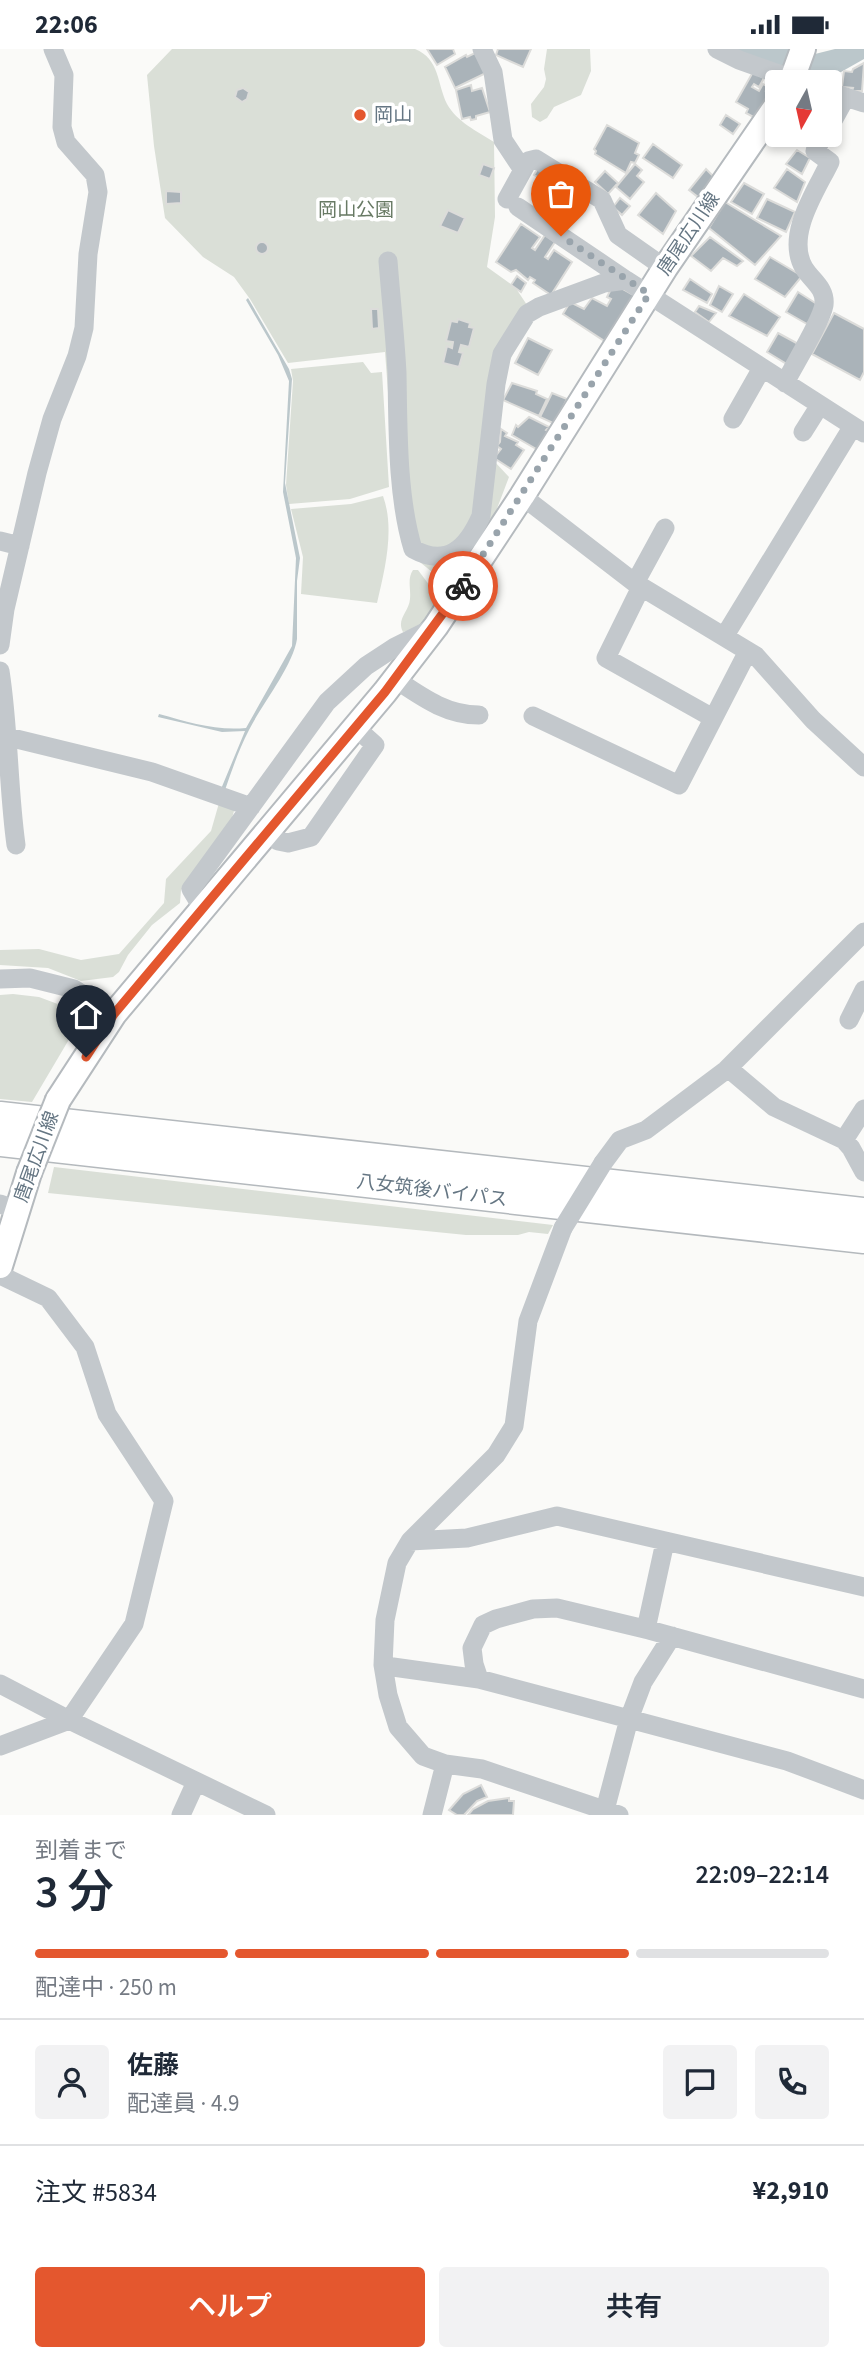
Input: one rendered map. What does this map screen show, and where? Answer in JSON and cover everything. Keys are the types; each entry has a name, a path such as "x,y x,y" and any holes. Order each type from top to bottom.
{"highway":[{"name":"八女筑後バイパス","path":"0,1117 864,1213"},
{"name":"八女筑後バイパス","path":"0,1141 864,1238"}],"main road":[{"path":"797,70 803,49"},
{"name":"唐尾広川線","path":"0,1266 9,1207 29,1173 58,1100 114,1014 395,679 436,626 522,496 665,268 765,122"}],"street":[{"path":"0,645 5,610 52,419 77,356 84,328 88,254 98,192 95,175 66,142 62,127 64,75 53,49"},
{"path":"717,49 769,70"},
{"path":"486,51 493,72 503,140 523,170"},
{"path":"785,383 832,308 820,287 804,268 798,242 803,219 830,162 814,151 816,147"},
{"path":"665,268 618,235 602,200 536,159 528,161 513,203 626,280 858,429 724,637"},
{"path":"388,261 407,530 413,549 425,556 451,554 463,546 481,516 502,354 527,314 604,283 626,280"},
{"path":"733,419 762,367"},
{"path":"803,432 820,405"},
{"path":"522,496 638,585 757,656 813,720 864,767"},
{"path":"665,528 606,658 713,718"},
{"path":"0,541 20,546"},
{"path":"203,909 191,889 327,702 366,666 395,647 436,626"},
{"path":"533,716 678,785 748,651"},
{"path":"0,671 5,703 3,736 16,845"},
{"path":"395,679 444,709 461,715 479,715"},
{"path":"278,841 288,843 311,837 338,800 374,745 355,727"},
{"path":"3,736 152,772 251,807"},
{"path":"672,1636 643,1682 629,1719 612,1813 482,1769 445,1764 423,1756 398,1727 384,1675 385,1620 397,1563 410,1541 496,1455 514,1426 528,1321 563,1228 603,1163 621,1140 646,1130 728,1068 864,932"},
{"path":"0,979 30,978 74,989 114,1014"},
{"path":"849,1020 864,990"},
{"path":"728,1068 774,1107 844,1140 864,1173"},
{"path":"844,1140 864,1109"},
{"path":"0,1275 48,1298 85,1347 107,1414 164,1501 134,1624 69,1720 0,1746"},
{"path":"410,1541 467,1538 557,1516 864,1587"},
{"path":"646,1629 666,1542"},
{"path":"479,1679 472,1648 483,1625 533,1609 556,1608 646,1629 864,1689"},
{"path":"393,1667 479,1679 787,1761 864,1790"},
{"path":"0,1684 265,1815"},
{"path":"432,1815 445,1764"},
{"path":"181,1815 196,1782"}],"green space":[{"name":"岡山公園","path":"172,49 415,49 429,59 437,73 447,104 456,116 494,142 495,217 487,267 515,287 533,314 506,368 494,461 509,477 485,540 453,589 405,550 397,511 385,352 288,363 234,277 203,257 165,218 147,75"},
{"path":"547,49 590,49 591,71 581,95 554,107 547,118 540,122 532,117 531,104 544,87"},
{"path":"363,362 371,373 382,372 389,487 350,499 289,504 286,485 293,381 291,369"},
{"path":"383,496 387,509 388,535 386,563 377,603 301,594 303,557 291,509 351,504"},
{"path":"413,570 418,570 433,590 442,592 442,598 422,627 403,632 401,623 409,604"},
{"path":"227,802 234,811 232,818 181,890 180,903 152,925 113,977 81,981 48,968 0,965 0,950 39,949 81,960 119,954 164,903 166,879 211,831 219,803"},
{"path":"0,995 39,997 63,1006 71,1036 32,1102 0,1099"},
{"path":"54,1167 553,1225 548,1234 529,1232 518,1235 466,1235 48,1193"}],"shaded area":[{"path":"733,49 799,49 815,54 835,49 864,49 864,59 842,71 790,70"},
{"path":"248,298 289,369 292,379 285,483 300,558 297,581 297,639 290,661 245,737 225,790 221,789 245,731 222,732 158,717 159,714 213,727 246,728 292,646 296,558 283,492 289,381 278,355 246,300"}],"building":[{"path":"427,49 453,49 455,54 437,65"},
{"path":"498,49 531,49 523,67 496,55"},
{"path":"477,52 486,73 455,88 445,67"},
{"path":"864,63 862,91 842,87 844,71 852,72"},
{"path":"753,72 764,78 759,87 754,84 752,87 759,91 763,84 765,85 765,106 757,119 746,113 748,109 736,102"},
{"path":"471,85 472,91 482,88 490,112 476,116 476,119 462,119 456,90"},
{"path":"243,88 249,92 247,99 242,102 235,97 237,90"},
{"path":"726,115 740,124 733,134 720,125"},
{"path":"607,125 639,143 635,153 639,155 635,163 631,162 626,173 595,154 594,149"},
{"path":"653,144 682,165 673,178 643,158"},
{"path":"797,150 810,158 802,174 786,164"},
{"path":"483,164 494,168 490,179 479,175"},
{"path":"635,164 642,170 637,176 644,182 630,199 616,187"},
{"path":"538,168 557,180 552,187 534,175"},
{"path":"706,169 714,177 698,197 689,190"},
{"path":"787,169 805,182 797,202 774,188"},
{"path":"605,171 618,183 608,194 595,182"},
{"path":"744,183 764,194 752,214 731,202"},
{"path":"166,191 181,192 181,203 166,204"},
{"path":"656,193 676,211 663,234 638,215"},
{"path":"620,198 630,206 622,215 613,207"},
{"path":"767,199 795,212 786,232 757,218"},
{"path":"725,202 781,236 755,265 709,228"},
{"path":"448,210 465,218 458,233 440,226"},
{"path":"521,224 540,237 532,248 535,250 545,235 555,242 545,257 548,259 554,250 572,262 551,295 533,283 535,280 530,277 528,280 516,270 511,272 496,262"},
{"path":"710,237 743,261 737,266 723,258 711,271 691,256"},
{"path":"257,243 267,243 267,253 257,253"},
{"path":"770,257 802,276 785,297 755,279"},
{"path":"517,276 526,283 521,292 511,285"},
{"path":"690,279 712,294 707,303 683,290"},
{"path":"719,286 733,294 722,312 710,305"},
{"path":"619,287 635,296 606,342 563,314 570,302 584,309 592,298 607,306 611,299 607,297 611,289"},
{"path":"798,292 820,306 807,324 786,312"},
{"path":"744,294 780,317 767,336 729,316"},
{"path":"699,306 716,313 709,322 695,312"},
{"path":"371,309 378,309 379,328 372,329"},
{"path":"834,313 864,329 864,372 860,380 812,354"},
{"path":"458,319 470,323 469,327 474,328 469,347 461,345 459,352 463,353 459,367 443,363 447,346 452,348 453,342 446,341 451,321 457,322"},
{"path":"778,333 802,346 790,366 767,352"},
{"path":"528,338 552,350 538,375 515,363"},
{"path":"512,383 537,391 536,394 547,399 539,416 503,400"},
{"path":"552,393 567,399 555,424 540,417"},
{"path":"529,417 549,427 546,430 549,432 538,450 512,435 516,425 518,427"},
{"path":"501,429 507,433 505,436 518,442 516,445 524,450 511,469 494,458 501,449 497,446"},
{"path":"481,1785 487,1797 477,1801 464,1815 457,1815 449,1810 463,1794"},
{"path":"509,1798 509,1801 514,1801 513,1815 468,1815 488,1801"}],"way so far":[{"path":"463,586 649,294 561,236"}],"place":[{"name":"岡山","path":"360,115"}],"route":[{"path":"86,1057 114,1014 385,692 463,586"}]}
